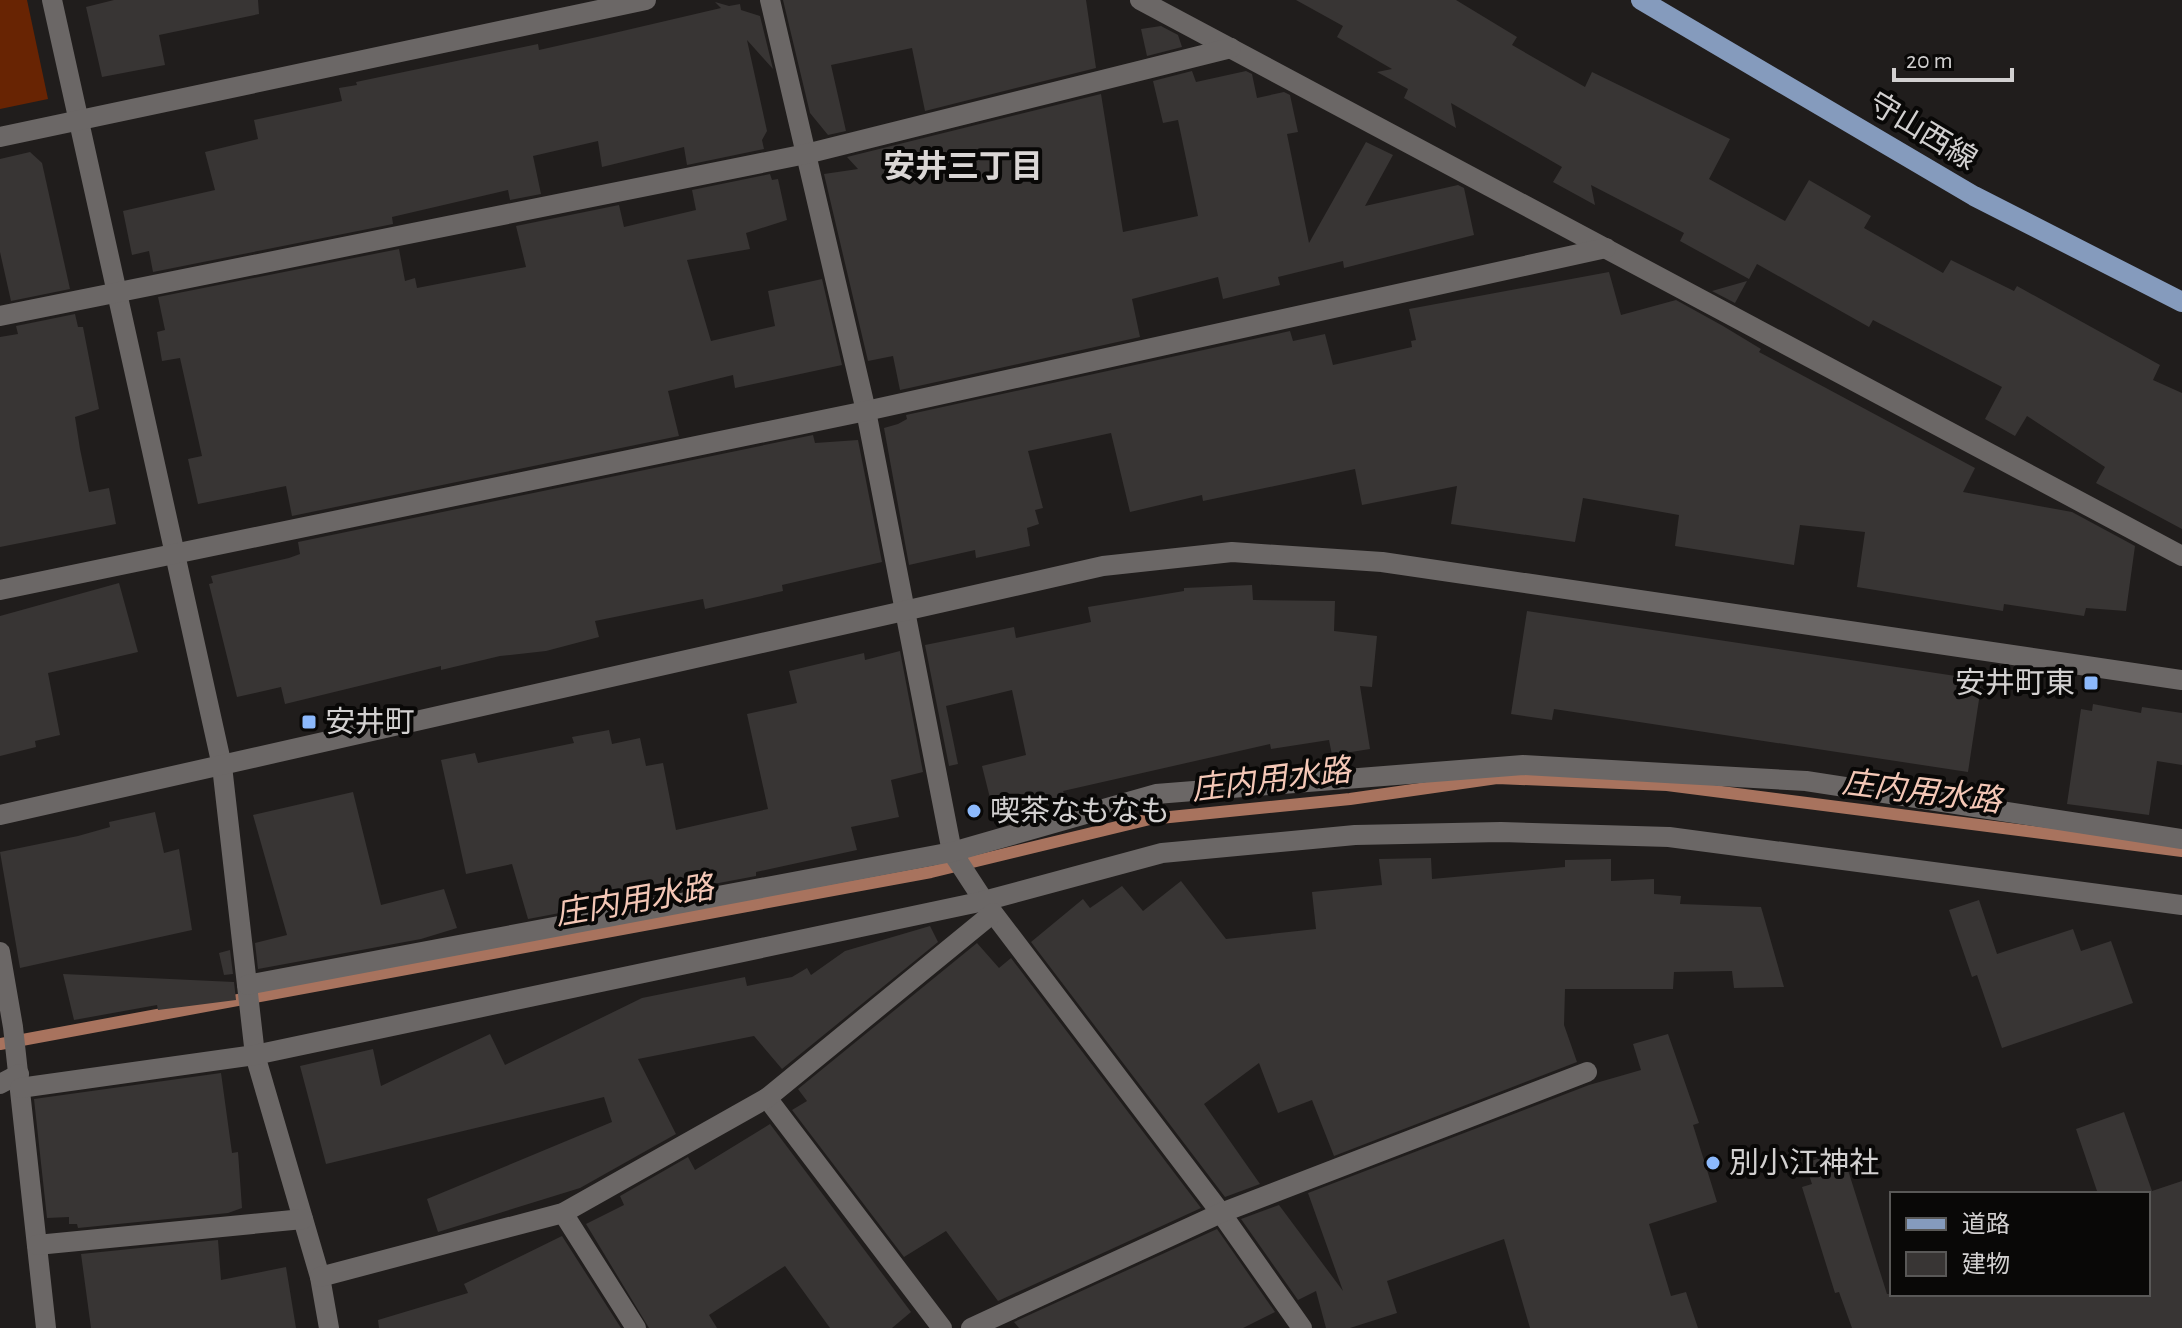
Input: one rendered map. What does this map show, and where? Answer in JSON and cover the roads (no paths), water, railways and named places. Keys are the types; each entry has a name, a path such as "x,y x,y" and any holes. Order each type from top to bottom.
{"main road":[{"name":"守山西線","path":"1641,0 1974,196 2182,302"}],"street":[{"path":"52,0 222,766 255,1055 320,1277 329,1328"},
{"path":"0,137 573,8 646,0"},
{"path":"770,0 866,411 952,852 989,907 1221,1213 1302,1328"},
{"path":"1140,0 2182,556"},
{"path":"0,316 806,154 1231,48"},
{"path":"0,590 866,411 1606,248"},
{"path":"0,815 1103,566 1232,552 1382,562 2182,680"},
{"path":"247,985 952,852 1156,794 1523,765 1806,781 2182,839"},
{"path":"13,1082 255,1055 989,907 1162,853 1355,835 1501,832 1669,837 2182,905"},
{"path":"320,1277 563,1213 767,1098 989,907"},
{"path":"0,952 6,1029 46,1328"},
{"path":"971,1328 1221,1213 1587,1072"},
{"path":"767,1098 942,1328"},
{"path":"563,1213 636,1328"},
{"path":"37,1245 303,1219"}],"waterway":[{"name":"庄内用水路","path":"0,1044 931,872 1150,819 1350,799 1497,778 1667,785 2182,851"}],"place":[{"name":"安井町東","path":"2091,683"},
{"name":"安井町","path":"309,722"},
{"name":"喫茶なもなも","path":"974,811"},
{"name":"別小江神社","path":"1713,1163"}],"district":[{"name":"安井三丁目","path":"963,166"}]}
